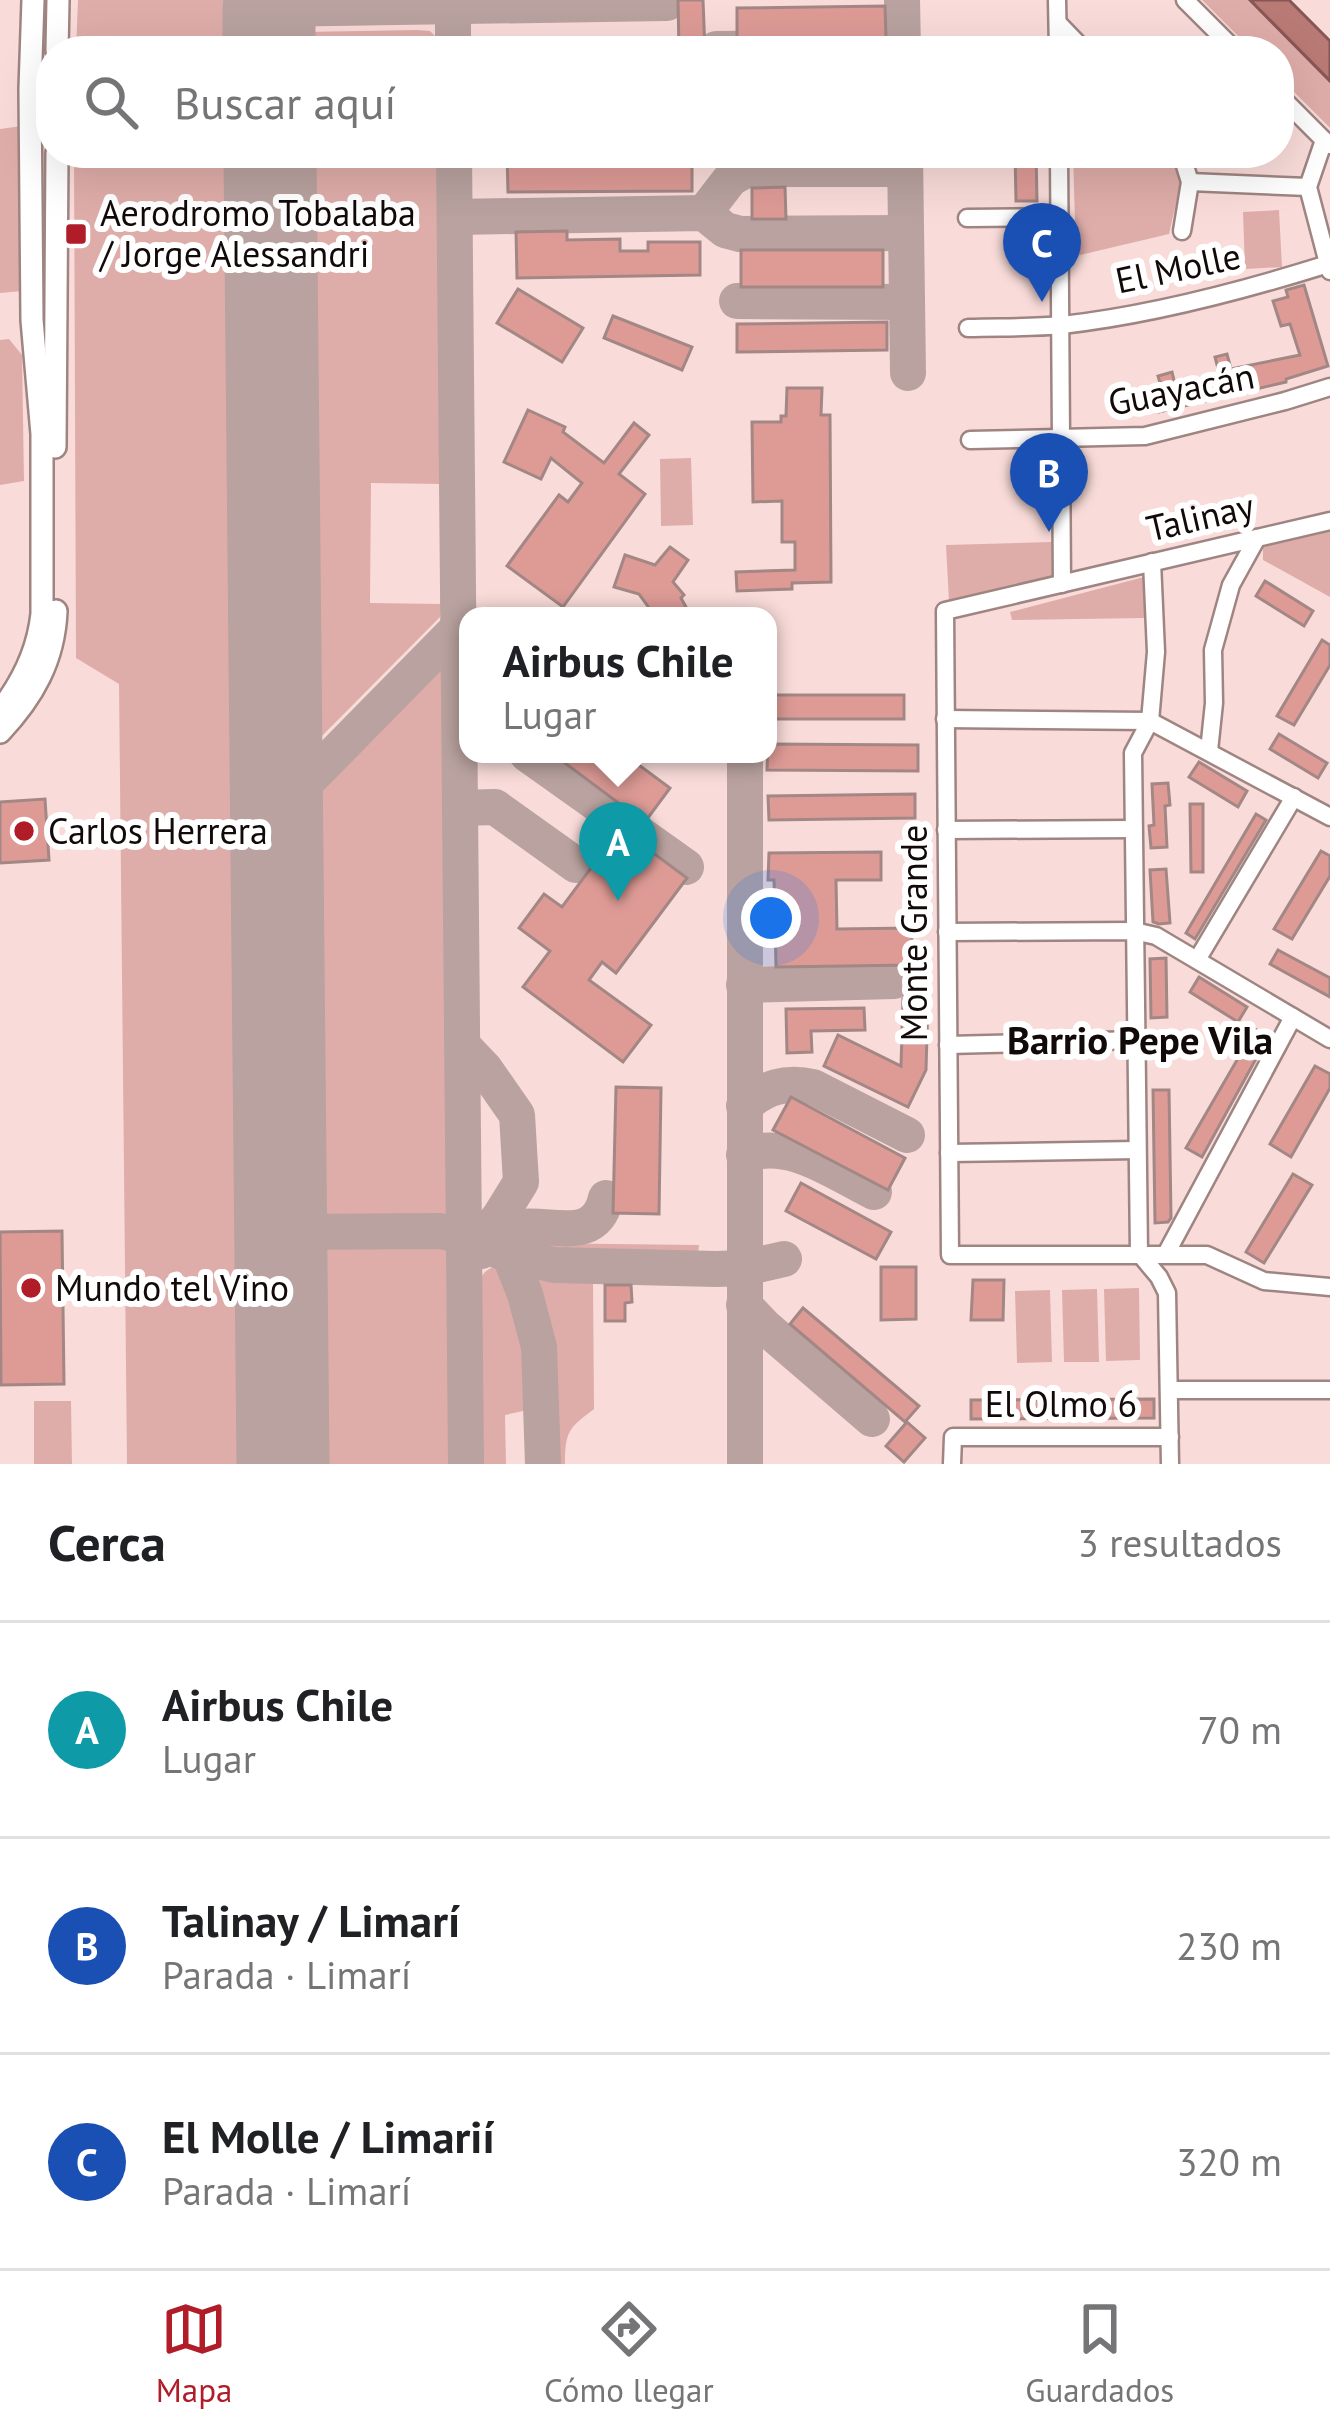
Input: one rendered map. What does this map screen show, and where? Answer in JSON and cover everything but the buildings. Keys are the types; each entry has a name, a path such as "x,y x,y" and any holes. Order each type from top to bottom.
{"main road":[{"path":"0,711 26,673 42,614 42,434 32,320 33,0"},
{"path":"57,36 58,0"},
{"path":"0,732 40,678 55,626 57,168"}],"street":[{"path":"1057,0 1058,36"},
{"path":"1185,0 1221,36"},
{"path":"1058,23 1071,36"},
{"path":"1294,110 1327,143 1308,187 1329,268"},
{"path":"1059,168 1062,584"},
{"path":"1182,231 1190,182 1186,168"},
{"path":"1190,182 1308,187"},
{"path":"967,218 1059,217"},
{"name":"El Molle","path":"968,328 1060,325 1133,314 1329,268"},
{"name":"Guayacán","path":"970,440 1144,436 1330,387"},
{"name":"Talinay","path":"945,611 1330,521"},
{"path":"1209,751 1213,650 1231,585 1256,538"},
{"path":"1152,562 1156,652 1150,721 1133,753 1138,1253 1167,1293 1170,1464"},
{"name":"Monte Grande","path":"945,611 950,1255 1138,1253"},
{"path":"945,719 1150,721 1330,817"},
{"path":"1197,960 1294,797"},
{"path":"946,830 1133,829"},
{"path":"947,932 1134,931 1156,936 1330,1039"},
{"path":"1166,1254 1293,1017"},
{"path":"948,1045 1136,1040"},
{"path":"949,1153 1137,1150"},
{"path":"1138,1253 1207,1255 1264,1282 1330,1287"},
{"path":"1170,1390 1330,1390"},
{"name":"El Olmo 6","path":"952,1464 953,1437 1170,1437"}],"shaded area":[{"path":"78,0 229,0 230,36 77,36"},
{"path":"1202,0 1250,0 1286,36 1238,36"},
{"path":"1250,0 1289,0 1330,41 1330,81 1294,45 1294,36 1286,36"},
{"path":"417,30 435,36 300,36 304,32"},
{"path":"1294,45 1330,81 1330,128 1294,92"},
{"path":"22,126 22,291 0,293 0,129"},
{"path":"74,168 231,168 244,1464 127,1464 119,684 76,658"},
{"path":"295,168 440,168 442,484 371,483 370,603 442,604 440,617 313,745 300,744"},
{"path":"1073,168 1177,168 1181,181 1169,234 1076,256"},
{"path":"1279,210 1282,267 1245,269 1243,212"},
{"path":"9,339 22,355 24,481 0,485 0,340"},
{"path":"691,458 693,525 661,526 660,459"},
{"path":"1330,531 1330,597 1263,560 1263,545"},
{"path":"1052,542 1053,580 949,602 946,545"},
{"path":"1144,577 1144,618 1012,620 1010,612"},
{"path":"437,662 446,667 448,1063 454,1219 311,1218 302,818 320,780"},
{"path":"529,1243 699,1245 698,1254 546,1253"},
{"path":"310,1246 451,1246 458,1254 453,1328 455,1464 312,1464"},
{"path":"500,1266 527,1334 537,1408 505,1415 506,1464 475,1464 474,1292 486,1271"},
{"path":"524,1268 593,1278 594,1409 570,1431 565,1464 554,1464 545,1365"},
{"path":"1139,1288 1140,1360 1106,1361 1104,1289"},
{"path":"1097,1289 1099,1362 1064,1362 1062,1290"},
{"path":"1050,1290 1052,1362 1017,1363 1015,1291"},
{"path":"34,1401 71,1401 72,1464 34,1464"}],"taxiway":[{"path":"453,0 453,36"},
{"path":"902,0 903,36"},
{"path":"269,9 667,3"},
{"path":"454,168 459,699"},
{"path":"905,168 908,373"},
{"path":"704,213 731,178 748,169 905,169"},
{"path":"455,217 704,213 725,230 740,234 906,233"},
{"path":"737,301 907,302"},
{"path":"277,812 459,627"},
{"path":"460,763 466,1464"},
{"path":"540,763 686,867"},
{"path":"745,763 745,1464"},
{"path":"460,808 495,807 576,865"},
{"path":"744,985 894,981"},
{"path":"463,1046 517,1115 521,1182 465,1259"},
{"path":"744,1106 776,1087 813,1087 907,1135"},
{"path":"744,1155 761,1151 795,1154 874,1192"},
{"path":"481,1251 513,1228 581,1227 600,1213 606,1198"},
{"path":"281,1232 440,1231 554,1265 716,1269 784,1259"},
{"path":"509,1254 539,1347 543,1464"},
{"path":"744,1305 872,1419"}],"runway":[{"path":"269,9 269,36"},
{"path":"270,168 283,1464"}],"place":[{"name":"Aerodromo Tobalaba / Jorge Alessandri","path":"76,234"},
{"name":"El Molle / Limarií","path":"1042,302"},
{"name":"Talinay / Limarí","path":"1049,532"},
{"name":"Carlos Herrera","path":"24,831"},
{"name":"Airbus Chile","path":"618,901"},
{"name":"Mundo tel Vino","path":"31,1288"}],"district":[{"name":"Barrio Pepe Vila","path":"1140,1040"}]}
